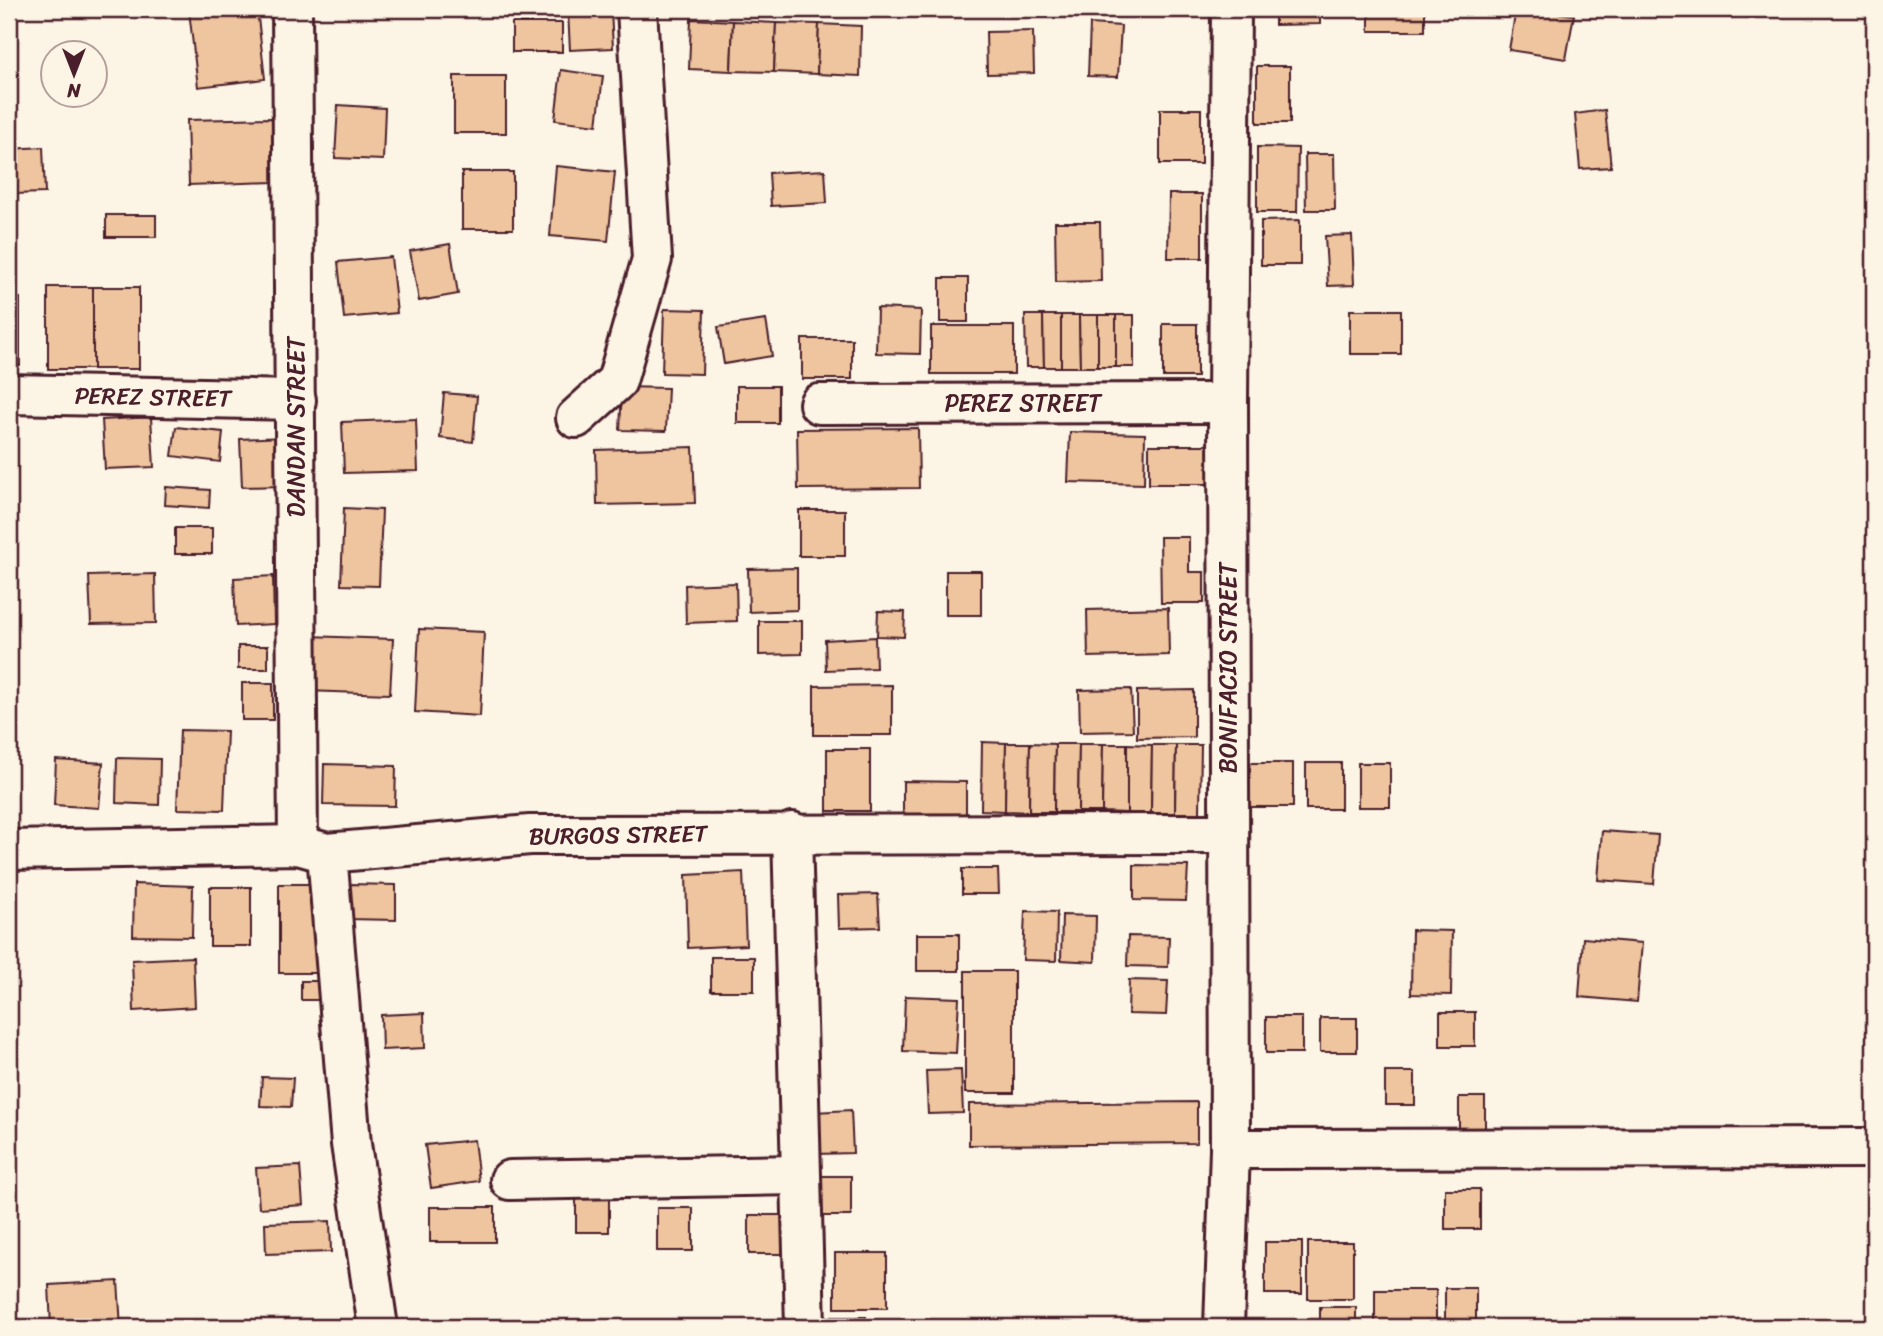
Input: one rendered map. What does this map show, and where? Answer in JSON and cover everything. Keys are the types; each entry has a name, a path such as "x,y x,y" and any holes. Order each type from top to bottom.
{"street":[{"name":"DANDAN STREET","path":"292,9 296,400 312,849 378,1327"},
{"path":"576,418 617,381 652,259 637,9"},
{"name":"BONIFACIO STREET","path":"1224,1327 1230,1149 1228,403 1231,9"},
{"name":"PEREZ STREET","path":"9,394 296,400"},
{"name":"PEREZ STREET","path":"819,404 1228,403"},
{"path":"792,832 806,1327"},
{"name":"BURGOS STREET","path":"9,850 312,849 530,835 792,832 1229,834"},
{"path":"1230,1149 1874,1148"},
{"path":"510,1180 800,1175"}],"green space":[{"path":"9,1055 16,1150 9,1151"}],"building":[{"path":"257,9 265,79 198,87 189,11"},
{"path":"1275,9 1320,9 1320,24 1275,25"},
{"path":"1369,9 1425,9 1425,31 1369,31"},
{"path":"1516,9 1574,15 1566,59 1509,50"},
{"path":"611,10 613,48 570,50 568,11"},
{"path":"691,19 733,21 731,71 689,69"},
{"path":"733,21 776,23 774,72 731,71"},
{"path":"512,23 562,23 562,52 512,52"},
{"path":"776,23 819,24 817,74 774,72"},
{"path":"819,24 861,26 860,76 817,74"},
{"path":"1090,24 1121,26 1118,77 1088,76"},
{"path":"1033,31 1034,73 987,74 986,32"},
{"path":"1257,66 1290,66 1290,123 1257,123"},
{"path":"561,70 603,76 597,125 555,120"},
{"path":"454,76 506,76 506,133 454,133"},
{"path":"338,105 385,108 383,160 335,158"},
{"path":"1160,109 1201,109 1201,164 1160,164"},
{"path":"1605,110 1611,167 1580,169 1575,114"},
{"path":"272,118 274,182 189,185 187,120"},
{"path":"43,147 45,193 13,194 10,149"},
{"path":"1257,147 1298,148 1297,212 1257,212"},
{"path":"1305,154 1334,154 1335,210 1306,210"},
{"path":"556,166 615,172 608,241 550,236"},
{"path":"825,170 827,203 771,206 769,173"},
{"path":"462,172 513,172 513,229 462,229"},
{"path":"1169,194 1202,194 1202,258 1168,258"},
{"path":"106,215 156,215 156,237 106,237"},
{"path":"1300,220 1300,265 1261,265 1261,221"},
{"path":"1055,222 1100,222 1101,281 1056,282"},
{"path":"1352,235 1354,285 1328,286 1325,236"},
{"path":"450,244 458,294 419,301 410,251"},
{"path":"391,257 397,313 344,318 338,262"},
{"path":"940,278 968,278 968,322 940,322"},
{"path":"48,287 93,287 93,369 48,369"},
{"path":"93,287 139,287 139,369 93,369"},
{"path":"9,298 20,298 20,365 9,365"},
{"path":"877,308 921,310 920,354 876,353"},
{"path":"664,309 704,310 702,374 662,373"},
{"path":"1350,310 1401,310 1401,354 1350,354"},
{"path":"1025,315 1043,315 1044,367 1026,367"},
{"path":"1043,315 1061,315 1061,367 1044,367"},
{"path":"1061,315 1079,315 1080,367 1061,367"},
{"path":"1079,315 1098,315 1098,367 1080,367"},
{"path":"1098,315 1116,315 1116,367 1098,367"},
{"path":"1116,315 1134,315 1134,367 1116,367"},
{"path":"766,320 772,356 724,364 718,327"},
{"path":"1163,324 1197,324 1197,377 1163,377"},
{"path":"931,326 1014,326 1014,374 931,374"},
{"path":"802,339 852,339 852,379 802,379"},
{"path":"737,386 778,386 778,423 737,423"},
{"path":"622,387 668,388 666,431 620,430"},
{"path":"444,393 477,396 473,442 440,438"},
{"path":"151,417 154,467 105,469 102,420"},
{"path":"416,419 418,471 344,473 342,422"},
{"path":"176,427 223,432 220,462 172,456"},
{"path":"918,428 919,488 798,489 797,429"},
{"path":"1070,432 1145,434 1144,484 1068,482"},
{"path":"282,437 283,486 242,487 240,439"},
{"path":"1149,445 1208,445 1208,484 1149,484"},
{"path":"693,447 695,503 597,505 596,450"},
{"path":"166,487 210,490 209,508 165,505"},
{"path":"344,508 382,510 379,586 341,585"},
{"path":"799,510 845,510 845,556 799,556"},
{"path":"175,528 212,528 212,554 175,554"},
{"path":"1160,537 1189,537 1189,572 1204,572 1204,603 1161,603"},
{"path":"797,568 797,610 749,612 748,569"},
{"path":"946,571 981,571 981,615 946,615"},
{"path":"155,574 156,623 91,624 89,576"},
{"path":"273,576 274,624 236,626 234,578"},
{"path":"736,583 737,621 686,623 685,585"},
{"path":"1168,608 1169,655 1088,657 1087,610"},
{"path":"878,611 905,612 904,637 877,636"},
{"path":"759,621 802,621 802,654 759,655"},
{"path":"419,629 484,632 480,716 415,712"},
{"path":"309,636 393,639 390,694 306,691"},
{"path":"875,637 876,668 826,670 825,640"},
{"path":"238,646 268,646 268,669 238,669"},
{"path":"242,683 273,683 273,720 242,720"},
{"path":"892,685 892,735 814,735 814,686"},
{"path":"1131,689 1133,731 1080,732 1079,690"},
{"path":"1194,690 1194,737 1137,738 1137,691"},
{"path":"180,730 227,731 224,810 177,809"},
{"path":"982,742 1006,743 1005,811 981,810"},
{"path":"1006,743 1030,743 1029,812 1005,811"},
{"path":"1030,743 1055,744 1054,812 1029,812"},
{"path":"1055,744 1079,744 1078,812 1054,812"},
{"path":"1079,744 1103,744 1102,812 1078,812"},
{"path":"1103,744 1127,744 1127,813 1102,812"},
{"path":"1127,744 1152,745 1151,813 1127,813"},
{"path":"1152,745 1176,745 1175,813 1151,813"},
{"path":"1176,745 1201,745 1200,813 1175,813"},
{"path":"827,749 870,749 870,811 827,811"},
{"path":"117,758 160,759 159,805 116,803"},
{"path":"56,760 103,763 99,808 54,805"},
{"path":"1243,763 1293,763 1293,807 1243,807"},
{"path":"1306,763 1341,763 1341,809 1306,809"},
{"path":"1358,763 1390,763 1390,807 1358,807"},
{"path":"324,764 396,766 395,806 323,805"},
{"path":"903,781 966,782 966,816 903,815"},
{"path":"1602,831 1658,835 1654,884 1598,880"},
{"path":"1134,865 1188,866 1186,901 1134,900"},
{"path":"962,869 998,869 999,894 962,894"},
{"path":"743,872 746,945 688,948 686,875"},
{"path":"134,884 193,886 192,937 133,936"},
{"path":"279,884 323,884 323,973 279,973"},
{"path":"348,884 396,885 396,920 347,919"},
{"path":"210,887 251,887 251,946 210,946"},
{"path":"878,894 880,927 839,928 838,895"},
{"path":"1025,911 1057,912 1056,961 1023,960"},
{"path":"1062,915 1096,916 1095,962 1061,960"},
{"path":"1412,930 1452,931 1451,995 1411,994"},
{"path":"917,934 959,934 959,971 917,971"},
{"path":"1128,936 1169,937 1168,967 1127,966"},
{"path":"1583,938 1642,943 1637,1002 1579,997"},
{"path":"193,957 195,1007 134,1011 132,960"},
{"path":"711,957 754,957 754,991 711,991"},
{"path":"965,971 1014,971 1014,1093 965,1093"},
{"path":"1129,980 1168,981 1166,1015 1128,1014"},
{"path":"301,981 322,981 322,1000 301,1000"},
{"path":"905,996 959,998 956,1053 903,1051"},
{"path":"1440,1012 1475,1012 1475,1046 1440,1046"},
{"path":"424,1013 425,1048 382,1050 381,1015"},
{"path":"1266,1017 1302,1017 1302,1053 1266,1053"},
{"path":"1320,1018 1357,1018 1357,1052 1320,1052"},
{"path":"961,1070 963,1113 928,1114 926,1071"},
{"path":"1385,1072 1415,1072 1415,1105 1385,1105"},
{"path":"262,1077 293,1078 291,1107 260,1106"},
{"path":"1459,1097 1485,1097 1485,1136 1459,1136"},
{"path":"1197,1102 1197,1143 969,1145 969,1104"},
{"path":"851,1110 853,1153 816,1154 814,1112"},
{"path":"474,1140 479,1181 431,1188 425,1145"},
{"path":"300,1166 303,1205 259,1208 256,1168"},
{"path":"813,1176 851,1176 851,1216 813,1216"},
{"path":"1445,1189 1480,1189 1480,1229 1445,1229"},
{"path":"576,1193 609,1193 609,1232 576,1232"},
{"path":"430,1207 495,1207 495,1242 430,1242"},
{"path":"657,1208 693,1208 693,1251 657,1251"},
{"path":"749,1215 783,1215 783,1254 749,1254"},
{"path":"330,1221 331,1252 266,1254 265,1223"},
{"path":"1265,1242 1302,1242 1302,1294 1265,1294"},
{"path":"1308,1242 1353,1242 1353,1299 1308,1299"},
{"path":"835,1253 887,1253 887,1308 835,1308"},
{"path":"118,1281 121,1327 51,1327 49,1285"},
{"path":"1445,1288 1476,1288 1476,1327 1445,1327"},
{"path":"1375,1290 1436,1290 1436,1327 1375,1327"},
{"path":"1320,1307 1356,1307 1356,1327 1320,1327"},
{"path":"827,1317 866,1317 866,1327 827,1327"}]}
